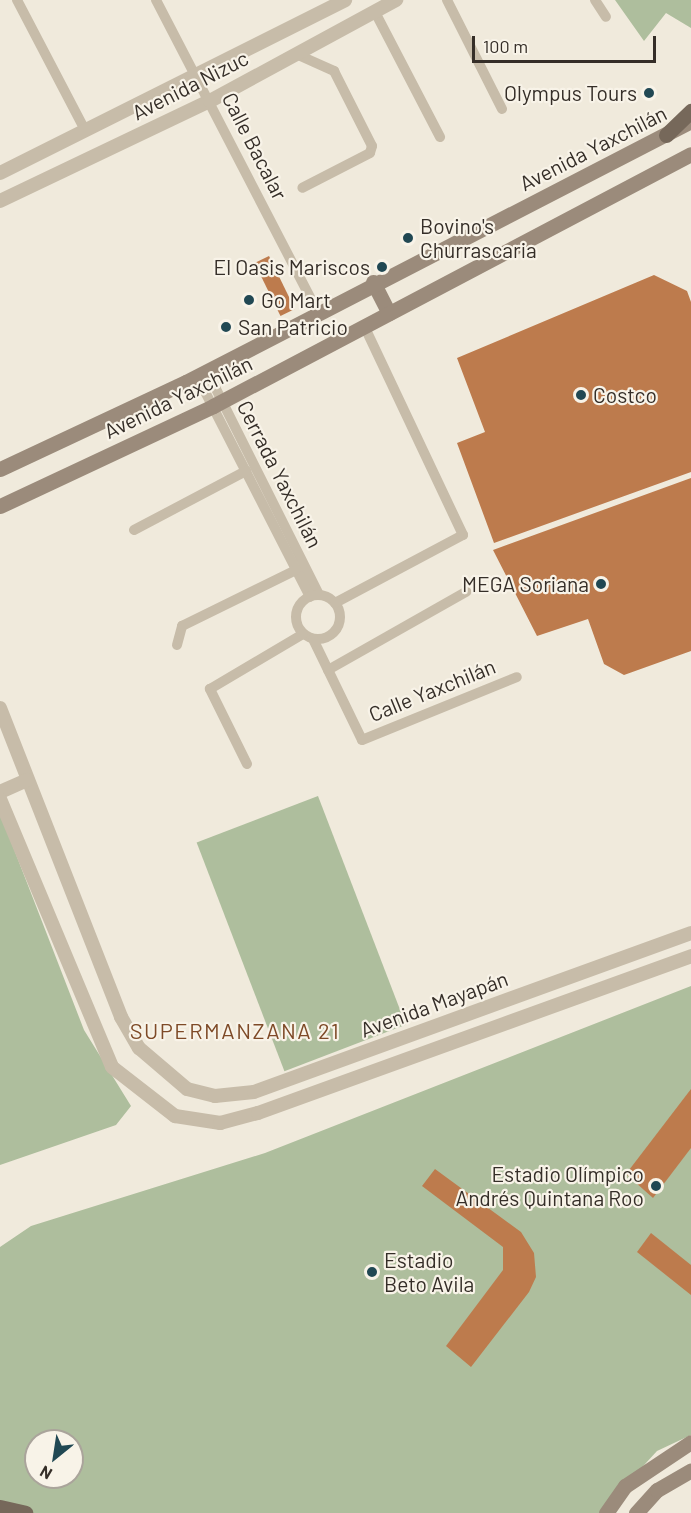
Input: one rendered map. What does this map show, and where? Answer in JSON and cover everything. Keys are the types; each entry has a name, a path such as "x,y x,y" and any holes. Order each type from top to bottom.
{"main road":[{"path":"666,135 691,111"},
{"name":"Avenida Yaxchilán","path":"0,469 202,374 317,310 691,122"},
{"name":"Avenida Yaxchilán","path":"0,507 217,404 691,154"},
{"path":"373,282 389,313"},
{"path":"606,1513 625,1486 691,1442"},
{"path":"636,1513 657,1490 691,1470"},
{"path":"0,1508 25,1513"}],"street":[{"path":"17,0 85,130"},
{"name":"Calle Bacalar","path":"156,0 317,310"},
{"name":"Avenida Nizuc","path":"0,173 198,77 345,0"},
{"name":"Avenida Nizuc","path":"0,201 210,101 296,54 378,18 396,0"},
{"path":"447,0 502,109"},
{"path":"595,0 606,18"},
{"path":"378,18 440,137"},
{"path":"296,54 334,71 372,146 370,153 302,188"},
{"path":"335,603 340,624 324,639 314,639 303,634 296,618 315,596 335,603 463,535 364,326"},
{"name":"Cerrada Yaxchilán","path":"202,374 315,596"},
{"name":"Cerrada Yaxchilán","path":"217,404 246,471 296,570 315,596"},
{"path":"134,530 246,471"},
{"path":"177,645 182,626 296,570"},
{"path":"314,639 328,670 466,592"},
{"path":"248,764 210,689 303,634"},
{"name":"Calle Yaxchilán","path":"328,670 362,740 517,677"},
{"name":"Avenida Mayapán","path":"0,708 121,1017 139,1048 187,1089 215,1096 254,1092 691,933"},
{"path":"0,792 27,780"},
{"name":"Avenida Mayapán","path":"0,799 112,1067 175,1116 220,1123 258,1113 691,956"},
{"path":"574,975 582,996"}],"green space":[{"path":"615,0 691,0 691,28 666,13 644,41"},
{"path":"318,796 406,1025 284,1071 197,843"},
{"path":"0,813 84,1030 131,1106 116,1125 0,1165"},
{"path":"691,986 691,1435 657,1451 600,1513 26,1513 0,1508 0,1247 31,1226 265,1153"}],"building":[{"path":"269,256 295,309 280,316 255,263"},
{"name":"Costco","path":"654,275 687,291 691,302 691,472 494,543 457,443 485,432 457,358"},
{"name":"MEGA Soriana","path":"691,478 691,651 624,675 604,664 588,619 537,636 493,550"},
{"path":"691,1089 691,1148 653,1198 626,1174"},
{"path":"435,1169 521,1232 534,1253 536,1277 529,1292 471,1367 446,1346 503,1270 503,1247 422,1186"},
{"path":"651,1233 691,1265 691,1295 637,1252"}],"place":[{"name":"Olympus Tours","path":"649,93"},
{"name":"Bovino's Churrascaria","path":"408,238"},
{"name":"El Oasis Mariscos","path":"382,267"},
{"name":"Go Mart","path":"249,300"},
{"name":"San Patricio","path":"226,327"},
{"name":"Costco","path":"581,395"},
{"name":"MEGA Soriana","path":"601,584"},
{"name":"Estadio Olímpico Andrés Quintana Roo","path":"656,1186"},
{"name":"Estadio Beto Avila","path":"372,1272"}],"district":[{"name":"SUPERMANZANA 21","path":"235,1031"}]}
